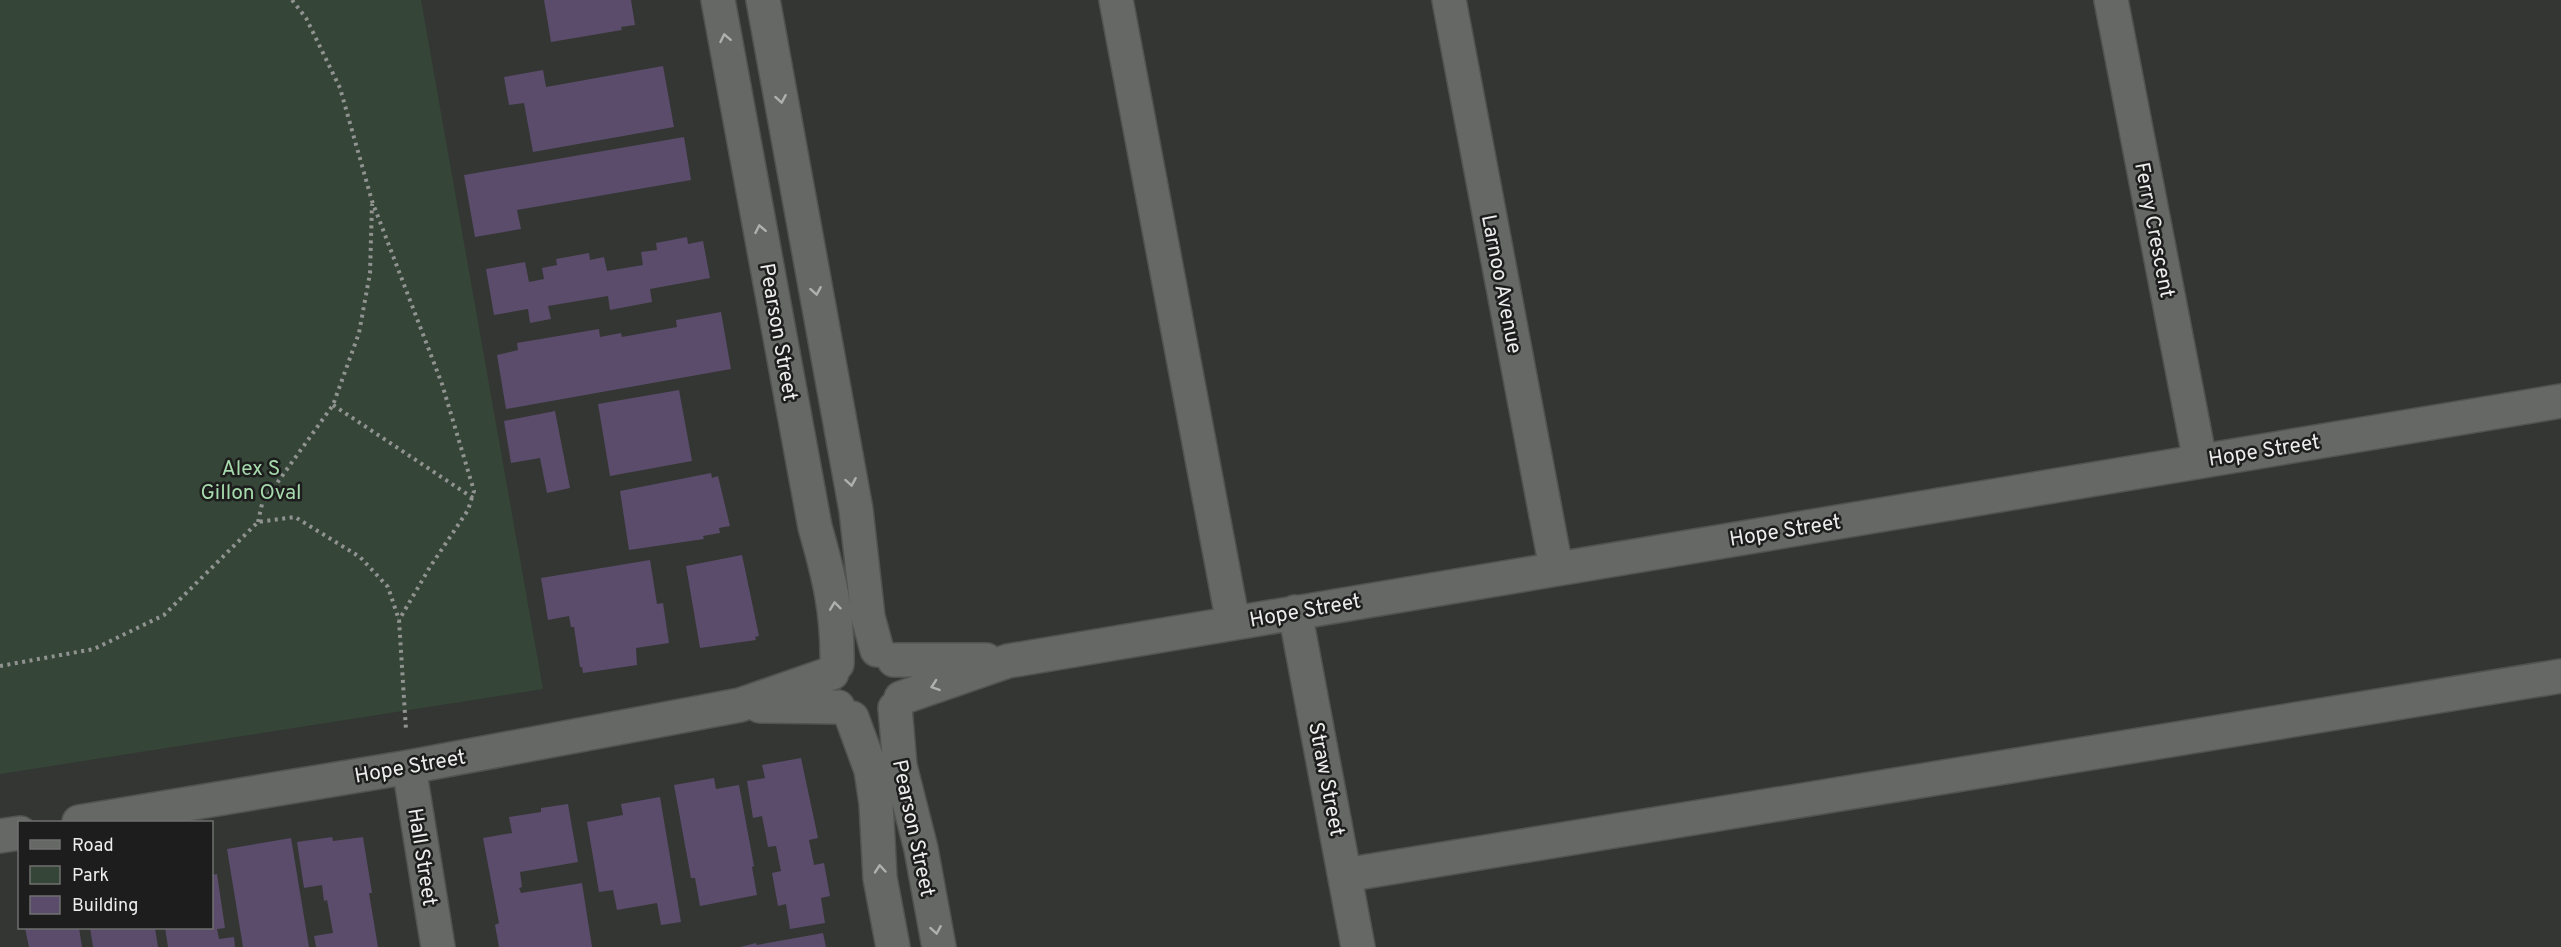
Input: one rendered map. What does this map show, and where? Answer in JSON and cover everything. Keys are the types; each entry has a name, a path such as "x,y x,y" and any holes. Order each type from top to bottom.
{"street":[{"name":"Pearson Street","path":"718,0 815,527 834,596 838,629 835,668"},
{"name":"Pearson Street","path":"763,0 856,510 868,617 886,655"},
{"path":"1116,0 1233,623"},
{"name":"Larnoo Avenue","path":"1449,0 1556,568"},
{"name":"Ferry Crescent","path":"2110,0 2200,461"},
{"name":"Hope Street","path":"886,655 1008,660 2561,401"},
{"name":"Straw Street","path":"1295,612 1358,947"},
{"path":"866,648 886,655 903,678 898,703 887,716 876,720 864,721 845,713 832,697 835,668 844,656 855,650 866,648"},
{"name":"Hope Street","path":"898,703 1008,660"},
{"name":"Hope Street","path":"85,821 409,767 740,705 835,668"},
{"path":"1344,875 2561,676"},
{"name":"Pearson Street","path":"898,703 900,766 921,849 939,947"},
{"name":"Hope Street","path":"740,705 845,713"},
{"name":"Pearson Street","path":"845,713 871,770 876,803 880,878 893,947"},
{"name":"Hall Street","path":"409,767 438,947"},
{"path":"0,836 18,833"}],"path":[{"path":"292,0 306,18 340,88 372,201 442,384 474,491 468,510 430,567 399,620"},
{"path":"0,666 94,649 164,615 258,522 262,504 333,405 359,333 370,273 372,201"},
{"path":"333,405 472,498"},
{"path":"258,522 295,517 360,557 388,587 399,620 409,767"}],"green space":[{"name":"Alex S Gillon Oval","path":"0,0 421,0 543,689 0,774"}],"building":[{"path":"544,0 631,0 635,25 621,27 622,30 551,42"},
{"path":"663,66 674,127 533,152 524,103 509,105 504,77 543,70 546,87"},
{"path":"684,137 691,180 517,210 521,229 475,237 464,175"},
{"path":"687,237 688,244 703,241 710,278 650,289 652,302 610,310 608,296 548,306 551,319 530,323 528,309 494,315 486,269 525,262 529,282 544,279 542,268 557,265 556,259 589,253 590,260 604,257 607,271 643,265 641,252 657,250 656,243"},
{"path":"721,312 731,369 506,409 497,355 518,350 517,343 599,329 600,337 621,333 622,337 677,327 676,320"},
{"path":"679,390 692,461 610,476 598,404"},
{"path":"555,411 570,488 547,493 540,458 511,463 504,421"},
{"path":"711,473 712,478 718,476 730,526 719,528 720,533 703,536 704,539 629,550 620,491"},
{"path":"742,555 759,636 755,637 756,640 700,648 686,566"},
{"path":"650,560 657,604 663,603 669,643 636,648 637,665 583,673 574,627 571,627 569,616 548,620 541,578"},
{"path":"801,758 818,838 809,840 814,865 824,863 830,896 821,898 825,923 790,929 786,904 778,906 772,873 781,871 776,846 768,847 762,816 753,818 747,781 765,778 762,765"},
{"path":"714,778 716,789 739,785 757,895 700,906 695,878 691,878 674,785"},
{"path":"660,797 681,922 661,925 657,903 617,910 613,890 599,892 587,822 623,815 621,804"},
{"path":"568,804 578,862 520,872 522,887 519,888 521,893 582,883 592,947 499,947 495,925 499,923 483,838 512,833 509,817 541,812 541,808"},
{"path":"332,837 333,841 363,837 378,947 316,947 314,936 333,933 322,885 304,888 297,842"},
{"path":"291,838 309,947 243,947 227,849"},
{"path":"217,874 225,928 217,929 219,939 234,937 235,947 168,947 165,929 213,929 213,875"},
{"path":"25,929 79,929 82,947 29,947"},
{"path":"90,929 155,929 158,947 93,947"},
{"path":"823,933 826,947 740,947 756,943 757,945"}]}
